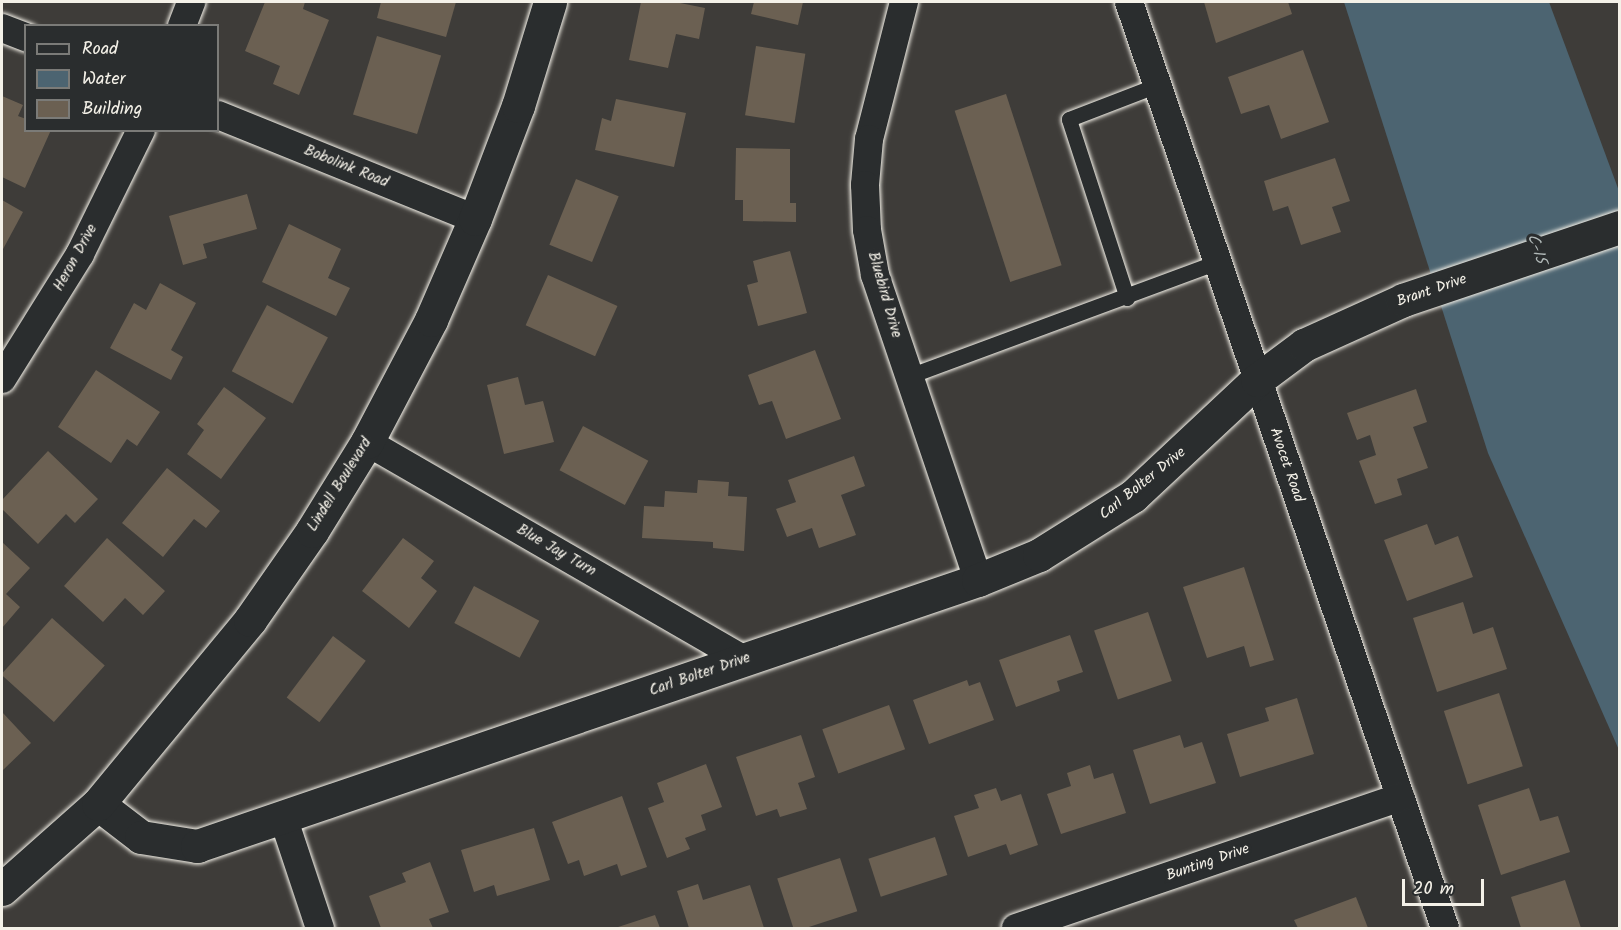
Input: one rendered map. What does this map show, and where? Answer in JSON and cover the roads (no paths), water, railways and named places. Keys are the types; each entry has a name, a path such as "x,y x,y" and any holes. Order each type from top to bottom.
{"street":[{"path":"183,24 191,2"},
{"name":"Lindell Boulevard","path":"2,889 98,804 250,620 367,442 431,320 475,219 518,106 550,2"},
{"name":"Bluebird Drive","path":"904,2 869,139 865,185 867,231 875,275 978,580"},
{"name":"Avocet Road","path":"1129,2 1445,928"},
{"path":"2,28 24,36"},
{"name":"Bobolink Road","path":"219,115 475,219"},
{"name":"Heron Drive","path":"2,379 80,254 140,132"},
{"name":"Brant Drive","path":"1257,380 1304,345 1402,300 1620,227"},
{"name":"Carl Bolter Drive","path":"98,804 141,837 198,846 978,580 1039,555 1133,496 1257,380"},
{"name":"Blue Jay Turn","path":"367,442 745,660"},
{"name":"Bunting Drive","path":"1016,928 1400,797"},
{"path":"283,817 320,928"}],"lane":[{"path":"1127,298 1069,118 1157,85"},
{"path":"909,376 1127,298 1217,262"}],"water":[{"name":"C-15","path":"1344,2 1549,2 1619,191 1619,750 1488,453"}]}
